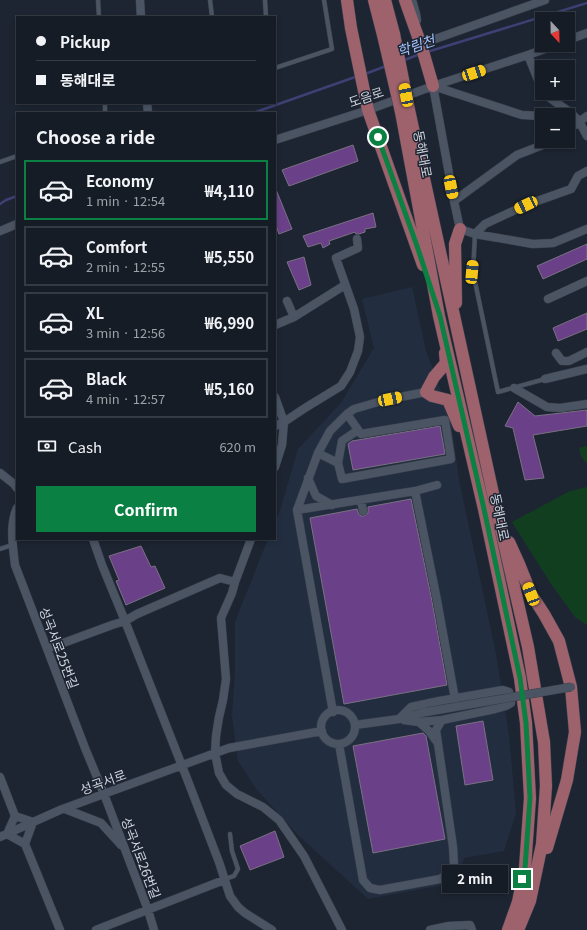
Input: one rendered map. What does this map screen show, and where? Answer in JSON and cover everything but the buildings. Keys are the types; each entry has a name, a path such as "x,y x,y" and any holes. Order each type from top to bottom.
{"main road":[{"path":"347,0 351,28 368,110 417,246 440,316 446,363 434,377 426,392 432,396 448,400 471,454"},
{"path":"374,0 388,35"},
{"path":"385,0 388,35 457,330 498,521 528,647 544,742 546,786 542,844 530,901"},
{"path":"405,0 422,46 433,86"},
{"name":"동해대로","path":"405,111 440,316 484,509 520,678 526,723 530,798 525,868 518,902 508,930"},
{"path":"457,330 455,244 460,229"},
{"path":"498,521 519,564 531,594 559,641 571,687 575,732 567,780 530,901 518,930"}],"street":[{"path":"140,0 141,16"},
{"path":"412,0 422,46 544,0"},
{"path":"575,37 587,33"},
{"name":"도음로","path":"276,140 368,110 433,86 536,52"},
{"path":"528,55 535,72"},
{"path":"535,116 522,115 433,86 460,229 475,234 533,244 553,243 587,229"},
{"path":"553,100 565,108"},
{"path":"575,118 587,116"},
{"path":"575,119 587,136"},
{"path":"454,201 517,155 535,148"},
{"path":"475,234 485,224 526,205 571,190 578,176 587,171"},
{"path":"0,230 16,224"},
{"path":"276,426 342,386 350,372 358,351 360,337 354,310 336,258 358,248 356,239"},
{"path":"548,298 587,281"},
{"path":"276,325 294,317 345,285"},
{"path":"287,301 294,317"},
{"path":"556,353 562,360 569,361 587,352"},
{"path":"545,379 587,369"},
{"path":"514,388 547,407 560,408 587,404"},
{"path":"333,712 297,510 318,453 330,431 347,414 354,409 385,400 426,392"},
{"path":"276,400 284,422 282,445 276,464"},
{"path":"347,414 361,434 445,420 451,459 342,479 338,463 342,441 358,430"},
{"path":"318,453 338,463"},
{"path":"0,473 16,487"},
{"path":"308,478 316,496 332,505"},
{"path":"297,510 415,491 437,485"},
{"path":"415,491 455,699"},
{"path":"361,500 363,511"},
{"name":"성곡서로25번길","path":"16,510 12,528 14,566 104,794"},
{"path":"93,540 182,765 219,862 230,896 238,907 245,913 272,930"},
{"path":"251,540 232,593 221,618 226,679 216,736 215,753 219,772 226,785 237,794 264,807 279,820 304,856 342,930"},
{"path":"47,650 125,621 137,614 220,578 235,582"},
{"path":"355,725 399,719 426,712 571,687"},
{"path":"399,719 411,707 503,690 509,692"},
{"path":"399,719 419,722 442,720 495,709 511,703"},
{"path":"339,711 349,715 353,719 355,725 355,730 349,740 339,744 328,741 324,737 321,726 325,717 333,712 339,711"},
{"path":"339,744 363,880 370,888 380,890 440,879 450,872 454,865 453,847 436,730 442,720"},
{"path":"419,722 429,731 439,745"},
{"name":"성곡서로","path":"4,836 65,809 229,748 322,731"},
{"path":"0,777 15,816 4,836 25,844"},
{"name":"성곡서로26번길","path":"104,794 148,910 154,930"},
{"path":"65,809 101,823 125,849"},
{"path":"15,816 33,822 25,844 60,930"},
{"path":"96,930 224,880"},
{"path":"430,930 449,926 470,925 472,930"}],"lane":[{"path":"98,0 99,16"},
{"path":"210,0 212,16"},
{"path":"265,0 266,16"},
{"path":"276,68 332,49 324,0"},
{"path":"0,162 16,156"},
{"path":"475,234 472,272 498,392 545,379"},
{"path":"0,549 12,545"},
{"path":"224,880 234,876 238,869 232,851 230,834"}],"shaded area":[{"path":"412,287 426,351 451,419 459,480 496,654 509,736 516,813 504,851 464,858 454,883 368,899 298,835 257,790 238,761 232,715 235,673 235,622 268,540 276,540 276,521 298,449 341,403 374,348 362,299"}],"green space":[{"path":"587,446 587,463 582,457 579,448"},
{"path":"587,487 587,625 575,617 551,584 512,522 570,491"}],"waterway":[{"name":"학림천","path":"427,52 587,3"},
{"name":"학림천","path":"402,61 420,54"},
{"name":"학림천","path":"365,74 386,66"},
{"name":"학림천","path":"256,112 358,76"},
{"name":"학림천","path":"0,204 16,196"}],"route":[{"path":"378,137 440,316 484,509 520,678 526,723 530,798 525,868 522,879"}]}
